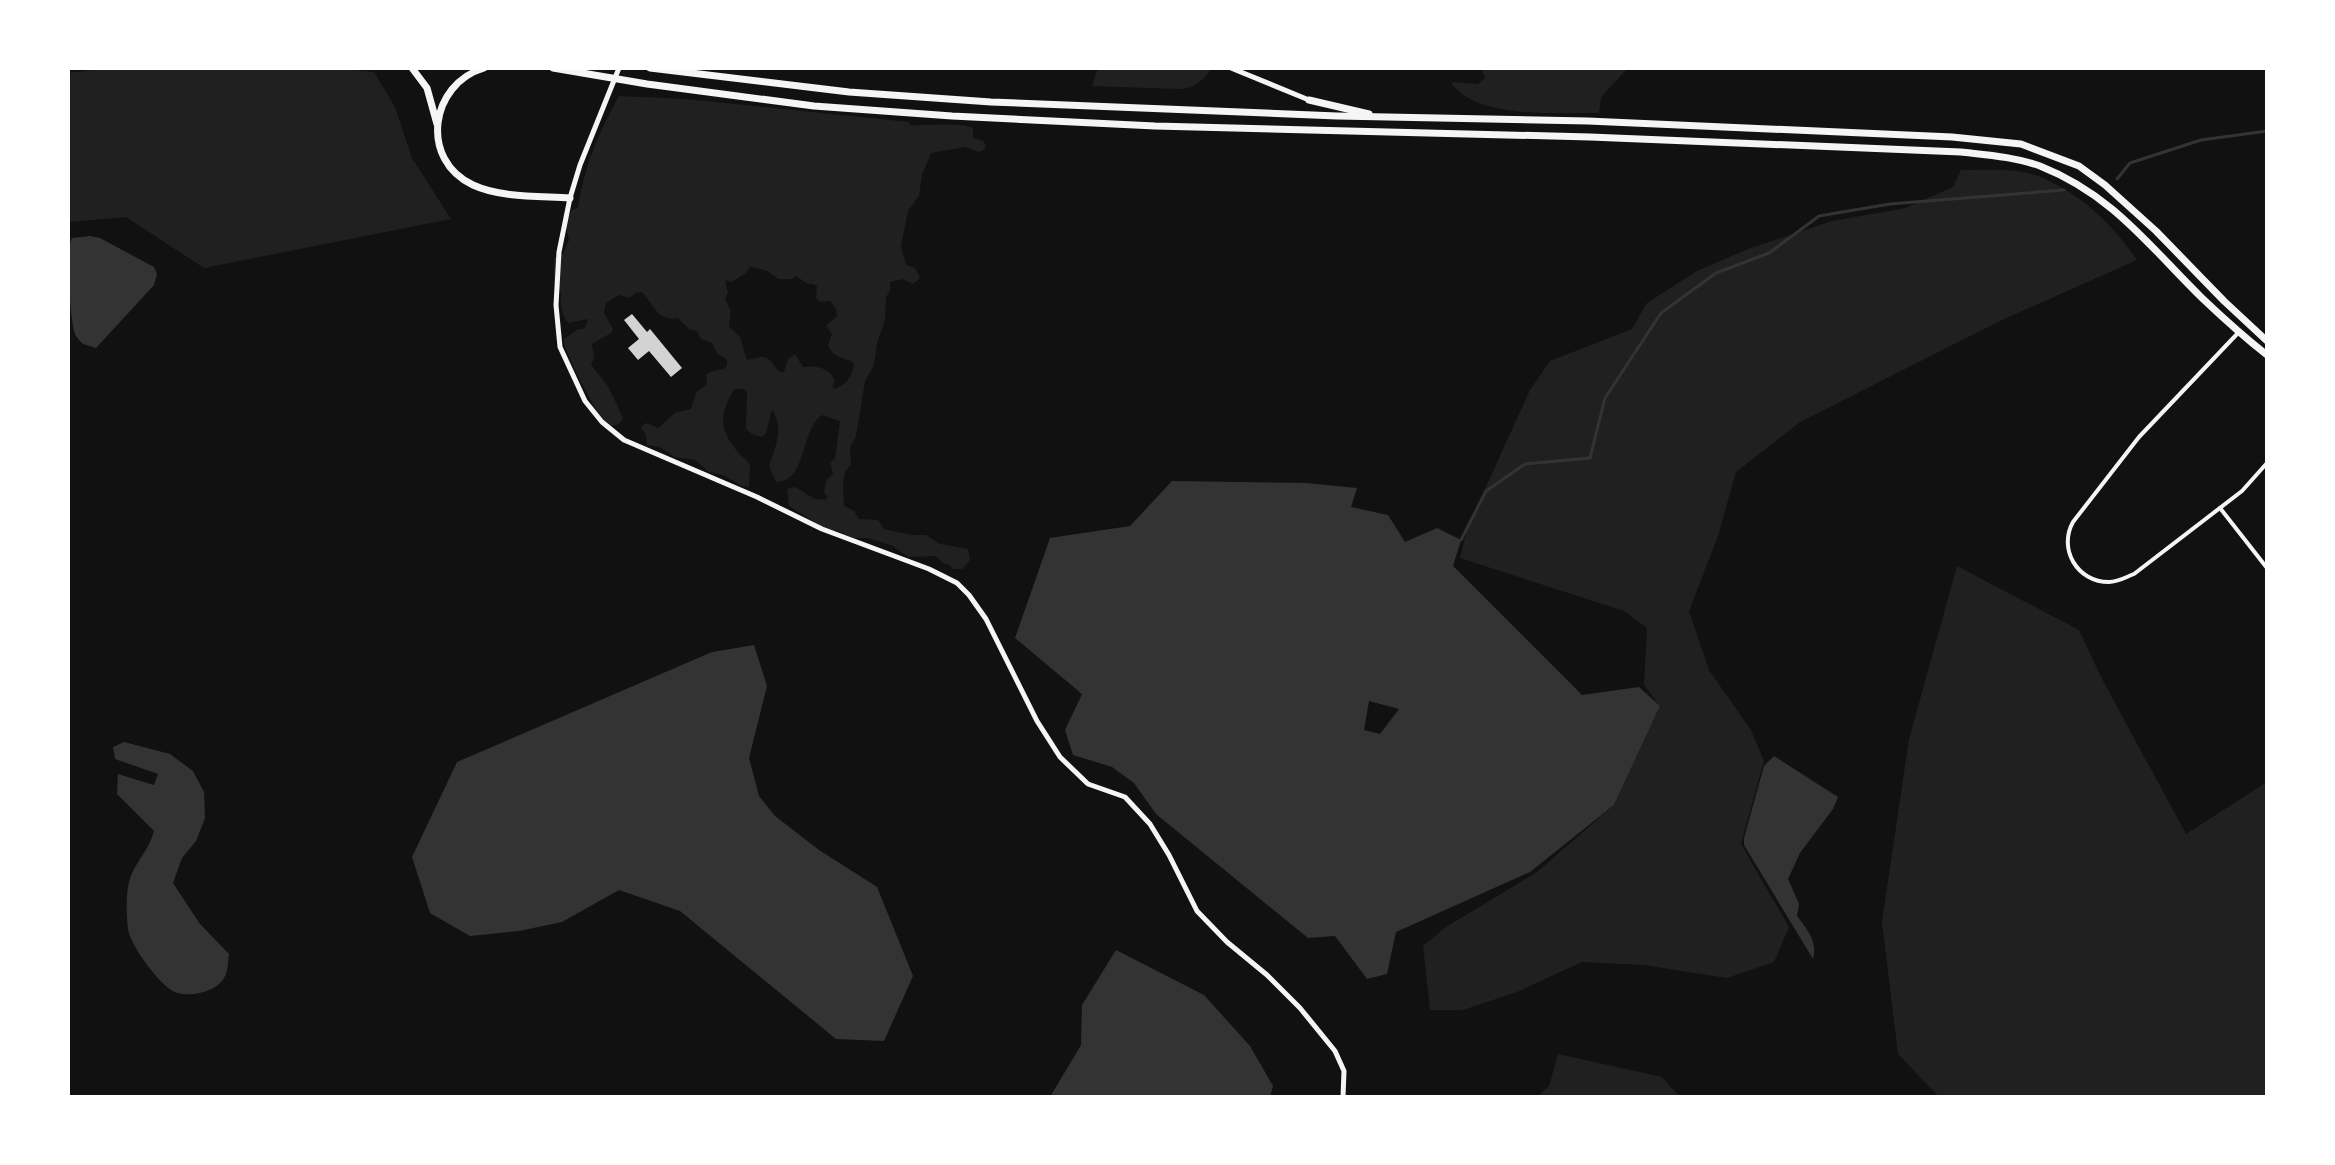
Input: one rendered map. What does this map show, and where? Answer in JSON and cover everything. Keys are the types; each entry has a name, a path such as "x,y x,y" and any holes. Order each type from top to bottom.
{"highway":[{"path":"412,68 427,88 444,162 454,173 472,184 497,191 570,198"},
{"path":"437,126 449,91 468,73 484,68"},
{"path":"553,68 814,106 952,116 1155,126 1590,137 1961,152 2001,157 2038,166 2075,183 2123,216 2239,332 2267,355"},
{"path":"650,68 849,92 1007,102 1398,118 1588,121 1995,140 2042,150 2079,166 2105,185 2267,341"},
{"path":"1309,100 1398,118"}],"street":[{"path":"619,68 580,165 559,252 557,323 560,347 585,401 602,422 624,440 757,497 822,529 929,569 957,583 986,619 1037,721 1060,757 1088,784 1125,797 1150,824 1197,911 1300,1008 1335,1051 1344,1071 1343,1097"},
{"path":"1231,68 1309,100"},
{"path":"2239,332 2139,437 2073,522 2068,531 2068,554 2085,574 2109,582 2134,574 2242,491 2267,463"},
{"path":"2220,508 2267,568"}],"shaded area":[{"path":"112,68 331,68 374,72 395,107 412,158 451,219 204,268 126,217 68,222 68,73"},
{"path":"1098,68 1212,68 1198,83 1179,89 1092,86"},
{"path":"1481,68 1628,68 1601,97 1599,113 1563,113 1500,109 1464,96 1452,84 1478,84 1485,78"},
{"path":"619,96 686,99 909,122 910,125 960,125 973,128 973,138 983,141 986,146 979,152 965,147 931,153 922,175 919,196 908,211 901,246 906,265 915,268 920,278 913,284 902,279 890,282 885,320 874,365 865,381 856,436 850,447 851,464 845,472 843,484 844,506 854,511 859,519 878,520 884,529 926,535 940,544 968,549 970,560 962,569 953,569 936,556 908,557 893,546 827,530 789,506 787,489 795,487 815,499 825,500 828,496 824,493 826,481 833,474 830,462 835,459 840,421 822,415 810,432 793,474 786,480 776,482 769,466 778,438 776,417 772,410 762,437 752,434 746,429 747,392 734,389 724,413 724,427 731,442 750,465 749,487 709,472 695,460 675,457 660,447 647,445 641,427 646,423 658,428 675,413 691,409 696,393 707,384 706,375 724,369 727,360 717,353 712,343 701,339 697,331 689,329 678,318 661,315 642,292 630,298 619,295 606,303 604,313 613,329 592,344 594,358 591,365 608,386 623,418 617,425 608,425 594,407 563,340 578,329 584,329 588,319 568,323 562,308 561,292 554,284 554,258 563,254 569,240 565,223 572,210 578,208 588,164","holes":["750,267 768,271 778,279 796,276 817,286 816,298 820,302 830,301 836,309 837,316 826,326 832,334 828,345 835,354 854,364 848,379 839,387 835,389 832,386 835,382 831,373 818,367 803,367 795,354 788,359 784,372 779,372 766,357 747,360 740,337 729,327 731,311 725,299 728,293 725,280 731,282"]},
{"path":"1961,170 2024,172 2057,185 2096,212 2137,260 2000,321 1800,422 1736,472 1718,536 1689,611 1709,670 1751,730 1764,761 1741,844 1789,927 1774,962 1727,978 1644,965 1582,962 1517,992 1463,1010 1430,1010 1423,946 1446,927 1537,872 1614,805 1660,706 1644,685 1647,628 1624,611 1460,558 1468,526 1530,390 1550,361 1632,329 1647,303 1697,271 1748,249 1832,221 1906,208 1953,187"},
{"path":"72,238 100,238 154,267 157,274 154,285 96,348 83,344 75,334 69,285"},
{"path":"1172,481 1306,483 1357,488 1351,507 1388,515 1405,542 1437,528 1461,540 1453,566 1582,695 1639,687 1660,706 1614,805 1530,872 1396,932 1387,974 1367,979 1335,936 1308,938 1156,814 1134,783 1112,767 1073,755 1065,730 1082,694 1015,638 1050,538 1130,526","holes":["1369,701 1399,709 1380,734 1364,730"]},
{"path":"1957,566 2079,630 2186,834 2267,782 2267,1097 1939,1097 1898,1054 1882,922 1909,739"},
{"path":"754,645 767,686 749,758 759,796 775,816 819,850 877,887 913,976 884,1041 836,1039 680,911 619,890 562,922 519,931 470,936 430,913 412,857 457,762 712,652"},
{"path":"124,742 170,754 193,771 204,792 205,818 196,841 182,858 173,883 200,924 229,954 224,978 215,987 202,992 181,994 169,988 147,964 130,936 127,906 129,883 154,831 117,794 118,774 154,785 158,774 115,759 113,747"},
{"path":"1774,756 1838,797 1833,809 1800,853 1788,879 1799,904 1797,916 1813,941 1813,959 1744,845 1764,766"},
{"path":"1116,950 1204,995 1250,1046 1273,1086 1270,1097 1050,1097 1081,1045 1082,1005"},
{"path":"1558,1054 1662,1077 1680,1097 1537,1097 1549,1086"}],"building":[{"path":"632,314 647,332 650,329 682,368 671,377 649,351 638,360 628,348 639,339 624,320"}],"waterway":[{"path":"2117,179 2130,163 2201,140 2267,131"},
{"path":"1461,540 1486,491 1525,464 1590,458 1605,398 1661,313 1716,273 1769,253 1819,216 1890,204 2064,190"}]}
